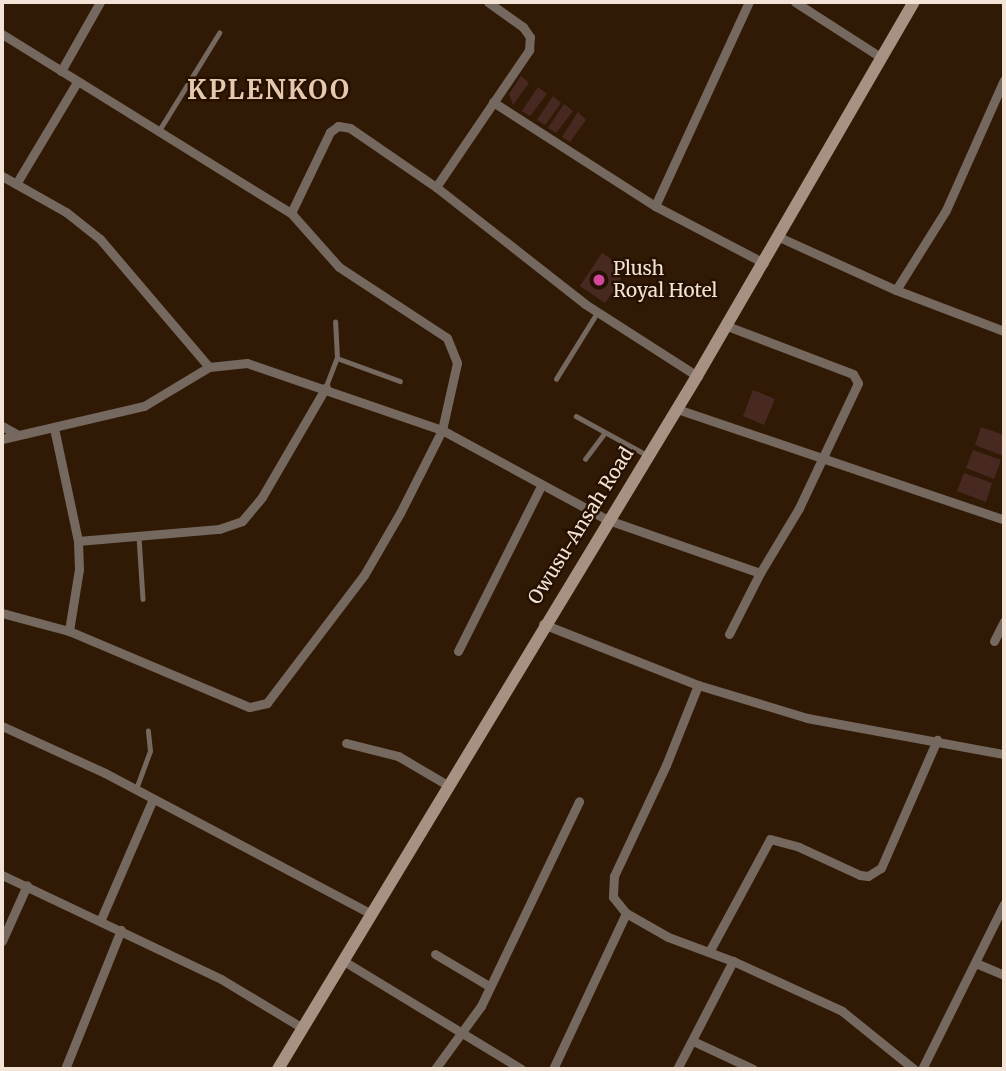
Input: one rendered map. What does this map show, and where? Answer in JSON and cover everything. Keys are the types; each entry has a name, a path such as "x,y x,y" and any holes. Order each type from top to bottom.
{"street":[{"path":"61,71 100,2"},
{"path":"436,187 529,50 530,37 523,27 488,2"},
{"path":"655,206 749,2"},
{"path":"795,2 882,58"},
{"name":"Owusu-Ansah Road","path":"278,1069 449,786 543,624 727,326 914,2"},
{"path":"2,34 77,82 160,129 291,213 325,256 454,345 457,363 442,430 364,575 267,703 249,707 69,632 2,613"},
{"path":"896,290 946,210 1004,80"},
{"path":"16,184 77,82"},
{"path":"492,102 655,206 764,263"},
{"path":"291,213 330,132 338,126 350,128 436,187 597,313 697,376"},
{"path":"2,176 66,212 100,239 209,367"},
{"path":"779,237 896,290 1004,331"},
{"path":"727,326 856,378 858,387 823,460 729,634"},
{"path":"2,439 144,406 209,367 247,363 326,387 442,430 608,520 760,573"},
{"path":"78,541 219,528 243,521 262,498 326,387"},
{"path":"677,409 1004,520"},
{"path":"2,426 18,435"},
{"path":"54,428 78,541 79,569 69,632"},
{"path":"458,651 541,486"},
{"path":"994,641 1004,621"},
{"path":"543,624 698,685 807,718 1004,754"},
{"path":"698,685 666,765 614,876 613,897 626,913 693,949 733,961 842,1011 914,1069"},
{"path":"2,726 136,790 371,914"},
{"path":"709,952 770,839 799,847 860,875 868,876 881,867 937,740"},
{"path":"345,743 398,756 449,786"},
{"path":"101,919 153,799"},
{"path":"435,1069 463,1032 489,986 579,801"},
{"path":"2,875 101,919 221,979 301,1027"},
{"path":"2,941 27,885"},
{"path":"922,1069 978,964 1004,904"},
{"path":"553,1069 626,913"},
{"path":"65,1069 121,930"},
{"path":"435,954 489,986"},
{"path":"342,960 522,1069"},
{"path":"677,1069 733,961"},
{"path":"978,964 1004,975"},
{"path":"693,1041 753,1069"}],"lane":[{"path":"160,129 219,33"},
{"path":"556,379 597,313"},
{"path":"326,387 337,358 335,322"},
{"path":"337,358 400,381"},
{"path":"576,416 648,456"},
{"path":"585,460 604,433"},
{"path":"139,534 143,599"},
{"path":"136,790 150,751 148,731"}],"building":[{"path":"521,76 529,83 513,105 509,94"},
{"path":"538,87 547,94 530,116 522,111"},
{"path":"553,96 561,103 545,125 537,120"},
{"path":"564,104 573,111 556,133 548,128"},
{"path":"578,112 586,120 570,142 562,137"},
{"path":"602,253 627,269 620,280 627,285 619,298 612,293 605,303 580,286"},
{"path":"753,390 775,399 764,425 743,416"},
{"path":"981,427 1004,435 1003,456 975,445"},
{"path":"973,450 1001,460 994,479 966,468"},
{"path":"964,473 992,483 986,502 957,491"}],"place":[{"name":"Plush Royal Hotel","path":"599,280"}],"district":[{"name":"KPLENKOO","path":"269,90"}]}
